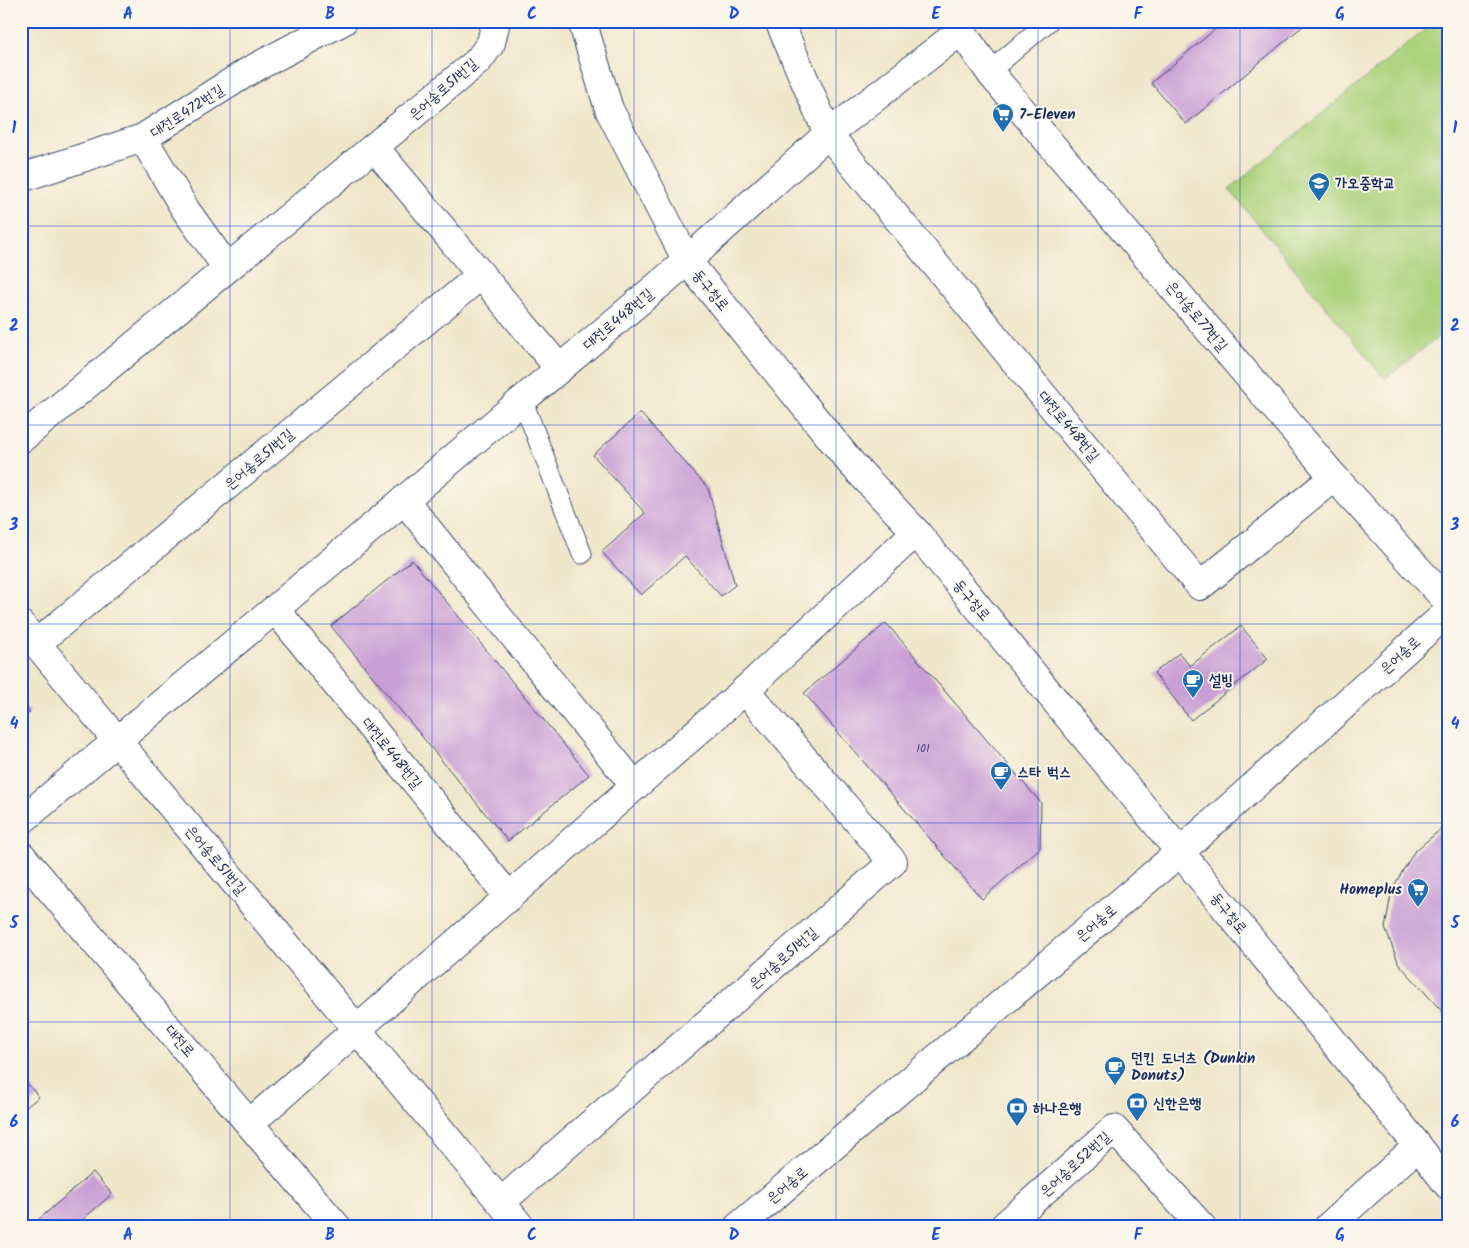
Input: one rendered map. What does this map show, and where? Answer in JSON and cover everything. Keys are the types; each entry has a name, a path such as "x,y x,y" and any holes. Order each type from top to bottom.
{"street":[{"name":"대전로472번길","path":"21,178 143,138 249,70 343,21"},
{"name":"은어송로51번길","path":"21,439 478,60 491,42 496,21"},
{"name":"동구청로","path":"582,21 609,109 687,261 850,463 916,532 1180,852 1448,1184"},
{"name":"대전로448번길","path":"779,21 828,134 1200,586 1334,477"},
{"name":"대전로448번길","path":"21,821 687,261 828,134 959,26"},
{"name":"은어송로77번길","path":"959,26 990,71 1334,477 1448,602"},
{"path":"143,138 185,209 227,268"},
{"path":"374,147 559,368"},
{"name":"은어송로51번길","path":"481,275 29,634 521,1227"},
{"path":"404,500 635,786"},
{"path":"250,1123 745,690 916,532"},
{"name":"대전로448번길","path":"275,609 509,897"},
{"name":"은어송로","path":"738,1227 1180,852 1448,612"},
{"name":"은어송로51번길","path":"501,1202 893,862 745,690"},
{"name":"대전로","path":"21,856 338,1227"},
{"name":"은어송로52번길","path":"1004,1227 1114,1129 1202,1227"},
{"path":"1328,1227 1418,1146"}],"lane":[{"path":"990,71 1049,21"},
{"path":"522,399 582,554"}],"green space":[{"path":"1436,21 1448,21 1448,329 1385,379 1229,189"}],"building":[{"path":"1225,21 1309,21 1186,124 1151,83"},
{"path":"640,413 708,488 735,585 721,596 685,556 641,595 602,552 645,513 593,455"},
{"path":"412,560 589,775 508,841 331,626"},
{"path":"886,623 1041,803 1040,848 982,899 804,693"},
{"path":"1241,626 1268,659 1191,720 1154,673 1179,653 1190,666"},
{"path":"21,702 30,712 21,719"},
{"name":"Homeplus","path":"1448,823 1448,1018 1399,964 1385,928 1392,889 1414,852"},
{"path":"21,1076 39,1097 21,1111"},
{"path":"93,1172 112,1194 74,1227 30,1227"}],"place":[{"name":"7-Eleven","path":"1003,133"},
{"name":"가오중학교","path":"1319,202"},
{"name":"설빙","path":"1193,699"},
{"name":"스타 벅스","path":"1001,791"},
{"name":"Homeplus","path":"1418,908"},
{"name":"던킨 도너츠 (Dunkin Donuts)","path":"1115,1086"},
{"name":"신한은행","path":"1137,1122"},
{"name":"하나은행","path":"1017,1127"}]}
